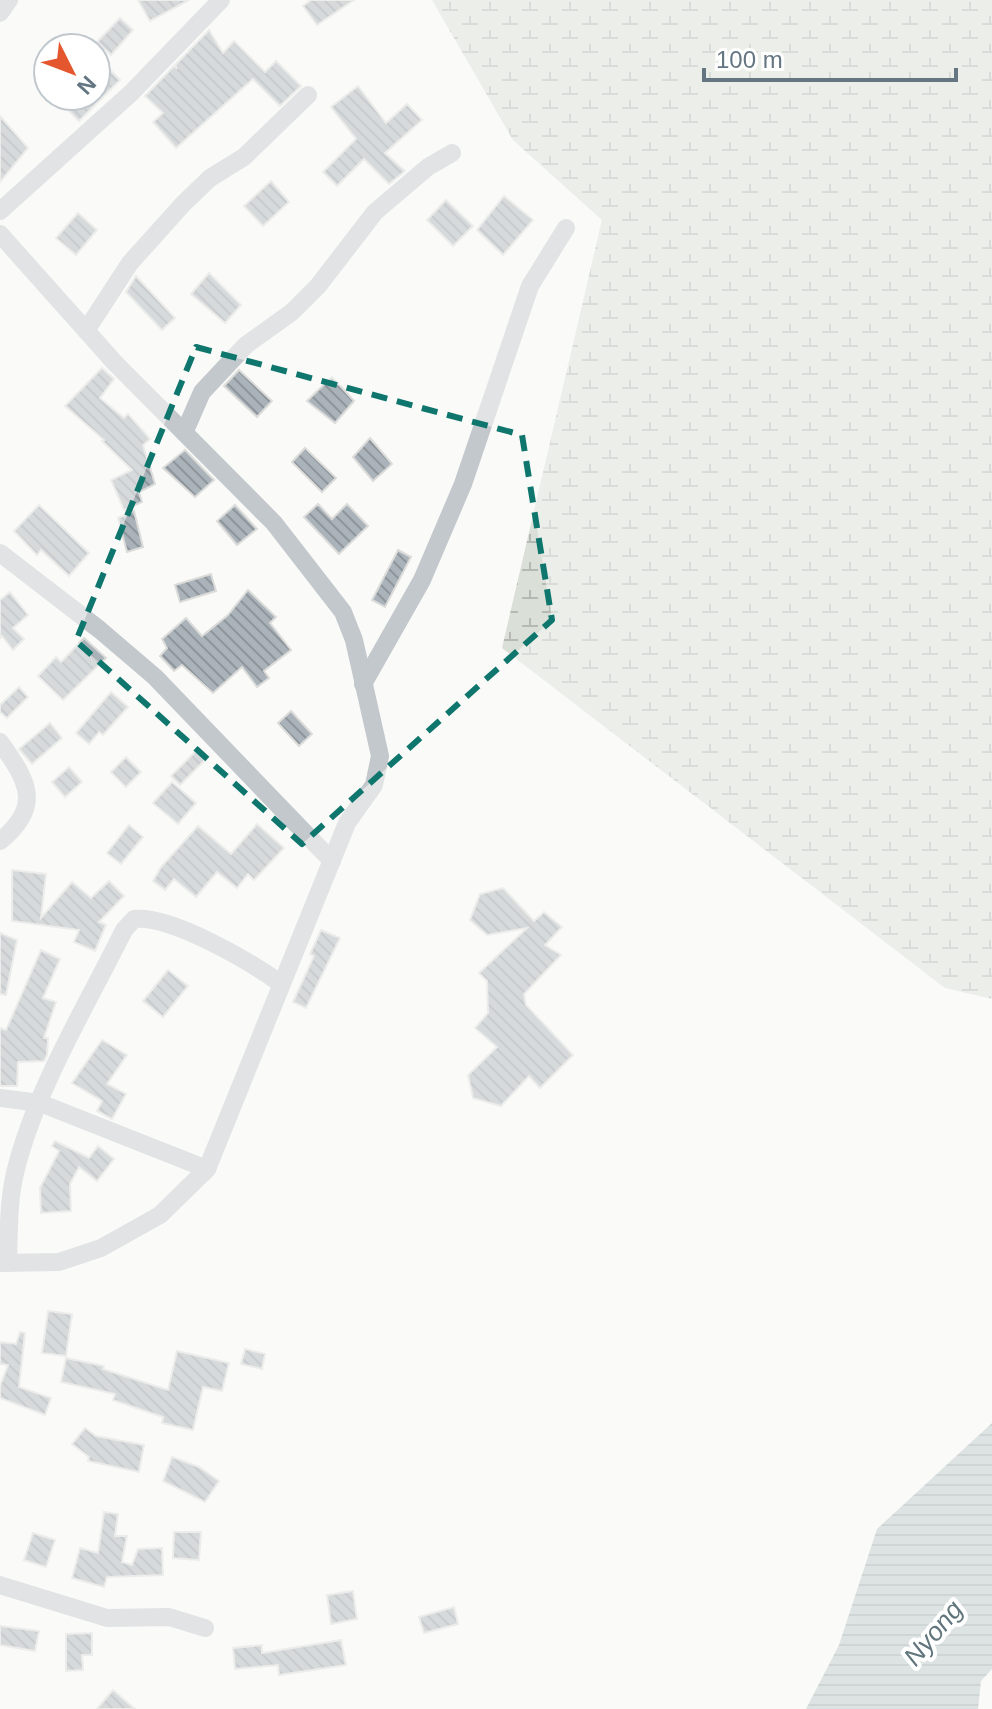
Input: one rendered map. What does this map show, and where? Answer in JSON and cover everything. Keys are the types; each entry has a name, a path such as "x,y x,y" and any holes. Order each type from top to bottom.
{"street":[{"path":"0,13 9,0"},
{"path":"0,211 131,93 221,0"},
{"path":"87,329 130,263 183,204 210,178 244,157 308,95"},
{"path":"185,431 202,392 246,345 292,312 318,286 375,212 428,167 452,153"},
{"path":"363,684 422,580 463,484 525,299 566,228"},
{"path":"0,235 115,363 274,523 326,588 343,612 354,640 380,756 374,785 347,823 207,1169 160,1215 101,1248 59,1262 4,1263 17,1165 40,1103 124,930 134,919 162,921 260,969 280,983"},
{"path":"0,553 155,677 332,861"},
{"path":"0,742 23,776 28,796 18,826 0,841"},
{"path":"0,1098 40,1103 207,1169"},
{"path":"0,1585 107,1618 169,1617 205,1628"}],"highlighted area":[{"path":"196,347 522,435 552,620 302,844 76,641"}],"green space":[{"path":"432,0 992,0 992,999 945,988 502,648 602,220 513,140"}],"water":[{"name":"Nyong","path":"992,1423 992,1669 981,1681 978,1709 806,1709 839,1645 877,1529"}],"building":[{"path":"138,0 189,0 150,21"},
{"path":"311,0 354,0 317,25 303,6"},
{"path":"120,18 133,30 112,54 112,32 107,32"},
{"path":"209,30 223,53 234,41 265,72 276,61 301,86 280,106 253,79 176,148 153,122 163,113 145,96 174,66 177,69 175,65"},
{"path":"112,72 120,80 112,88"},
{"path":"358,86 386,123 407,104 422,120 385,153 405,171 389,184 364,159 337,186 323,172 356,139 331,107"},
{"path":"70,112 88,112 79,121"},
{"path":"0,116 28,148 0,182"},
{"path":"271,181 289,202 263,226 244,206"},
{"path":"504,196 533,220 503,255 477,230"},
{"path":"446,200 473,226 453,246 427,220"},
{"path":"78,213 97,230 76,255 56,238"},
{"path":"209,273 241,305 225,323 191,294"},
{"path":"136,276 175,318 162,330 126,292"},
{"path":"102,368 114,379 100,398 124,418 128,414 150,439 143,445 155,484 139,492 142,502 124,510 111,480 132,470 65,406"},
{"path":"239,370 272,401 257,417 224,386"},
{"path":"332,377 354,401 335,423 307,401"},
{"path":"370,438 392,464 373,481 353,457"},
{"path":"305,448 336,478 322,492 292,462"},
{"path":"185,450 214,480 195,497 163,468"},
{"path":"318,504 332,519 347,504 368,526 339,554 304,517"},
{"path":"39,505 89,553 69,576 41,550 37,555 14,531"},
{"path":"235,505 257,529 237,545 217,521"},
{"path":"134,511 143,547 127,552 118,518"},
{"path":"398,550 411,557 385,607 372,600"},
{"path":"211,574 216,591 180,602 175,585"},
{"path":"248,590 276,617 270,623 291,650 264,671 269,678 257,687 242,667 213,693 182,665 174,671 160,656 167,648 162,639 186,618 202,636 228,615"},
{"path":"10,592 28,615 13,628 24,639 13,650 2,636 0,638 0,600"},
{"path":"84,638 106,658 63,700 38,676 56,657 61,662"},
{"path":"19,687 28,697 7,718 0,712 0,705"},
{"path":"111,692 128,707 103,735 99,732 89,744 76,733"},
{"path":"291,711 312,734 299,746 278,723"},
{"path":"50,723 62,738 32,764 19,749"},
{"path":"199,748 208,757 180,785 171,776"},
{"path":"126,757 141,772 126,787 111,772"},
{"path":"69,767 82,782 65,797 52,782"},
{"path":"172,782 196,803 178,824 153,803"},
{"path":"257,824 284,848 254,880 248,874 237,888 217,872 196,897 174,879 165,890 153,881 161,867 198,826 231,854"},
{"path":"129,825 143,837 121,864 107,853"},
{"path":"12,870 46,874 41,918 72,882 91,898 109,881 124,896 99,922 106,925 95,951 74,942 79,930 12,921"},
{"path":"503,888 534,921 544,912 562,927 545,945 561,955 524,994 526,1005 573,1055 540,1088 529,1076 501,1106 473,1098 468,1075 497,1047 475,1028 488,1013 487,981 479,973 527,928 487,935 470,920 480,894"},
{"path":"321,930 340,938 306,1008 293,1002 314,956 310,954"},
{"path":"0,933 17,940 6,995 0,994"},
{"path":"41,950 60,959 43,998 56,1002 44,1038 48,1038 47,1055 44,1061 18,1062 17,1086 0,1086 0,1028 6,1030"},
{"path":"168,970 188,986 163,1017 143,1001"},
{"path":"102,1040 127,1055 107,1084 126,1094 112,1119 97,1111 102,1101 72,1083"},
{"path":"55,1141 89,1158 98,1146 114,1159 97,1181 79,1167 70,1184 71,1211 41,1213 40,1188 59,1151 52,1146"},
{"path":"48,1311 72,1314 66,1356 42,1353"},
{"path":"20,1332 25,1333 19,1387 51,1398 45,1415 0,1398 0,1386 8,1365 0,1364 0,1342 16,1344"},
{"path":"245,1349 265,1354 262,1369 241,1364"},
{"path":"177,1351 229,1363 222,1391 203,1387 193,1430 162,1423 163,1417 113,1400 115,1394 61,1382 66,1358 104,1366 103,1369 168,1390"},
{"path":"85,1428 96,1436 144,1445 139,1472 88,1461 89,1457 72,1444"},
{"path":"172,1457 199,1467 219,1481 205,1502 163,1481"},
{"path":"104,1512 118,1514 115,1536 127,1536 122,1562 132,1565 138,1549 162,1548 163,1575 107,1577 104,1587 72,1578 80,1548 98,1553"},
{"path":"174,1532 201,1532 199,1560 173,1558"},
{"path":"33,1533 55,1540 46,1567 24,1560"},
{"path":"353,1591 357,1619 331,1624 327,1595"},
{"path":"454,1607 458,1624 424,1633 419,1617"},
{"path":"0,1626 39,1631 35,1651 0,1645"},
{"path":"92,1633 92,1655 82,1655 83,1670 66,1671 66,1634"},
{"path":"341,1640 346,1665 279,1675 278,1665 235,1669 233,1648 262,1645 262,1653"},
{"path":"113,1690 135,1709 97,1709"}]}
